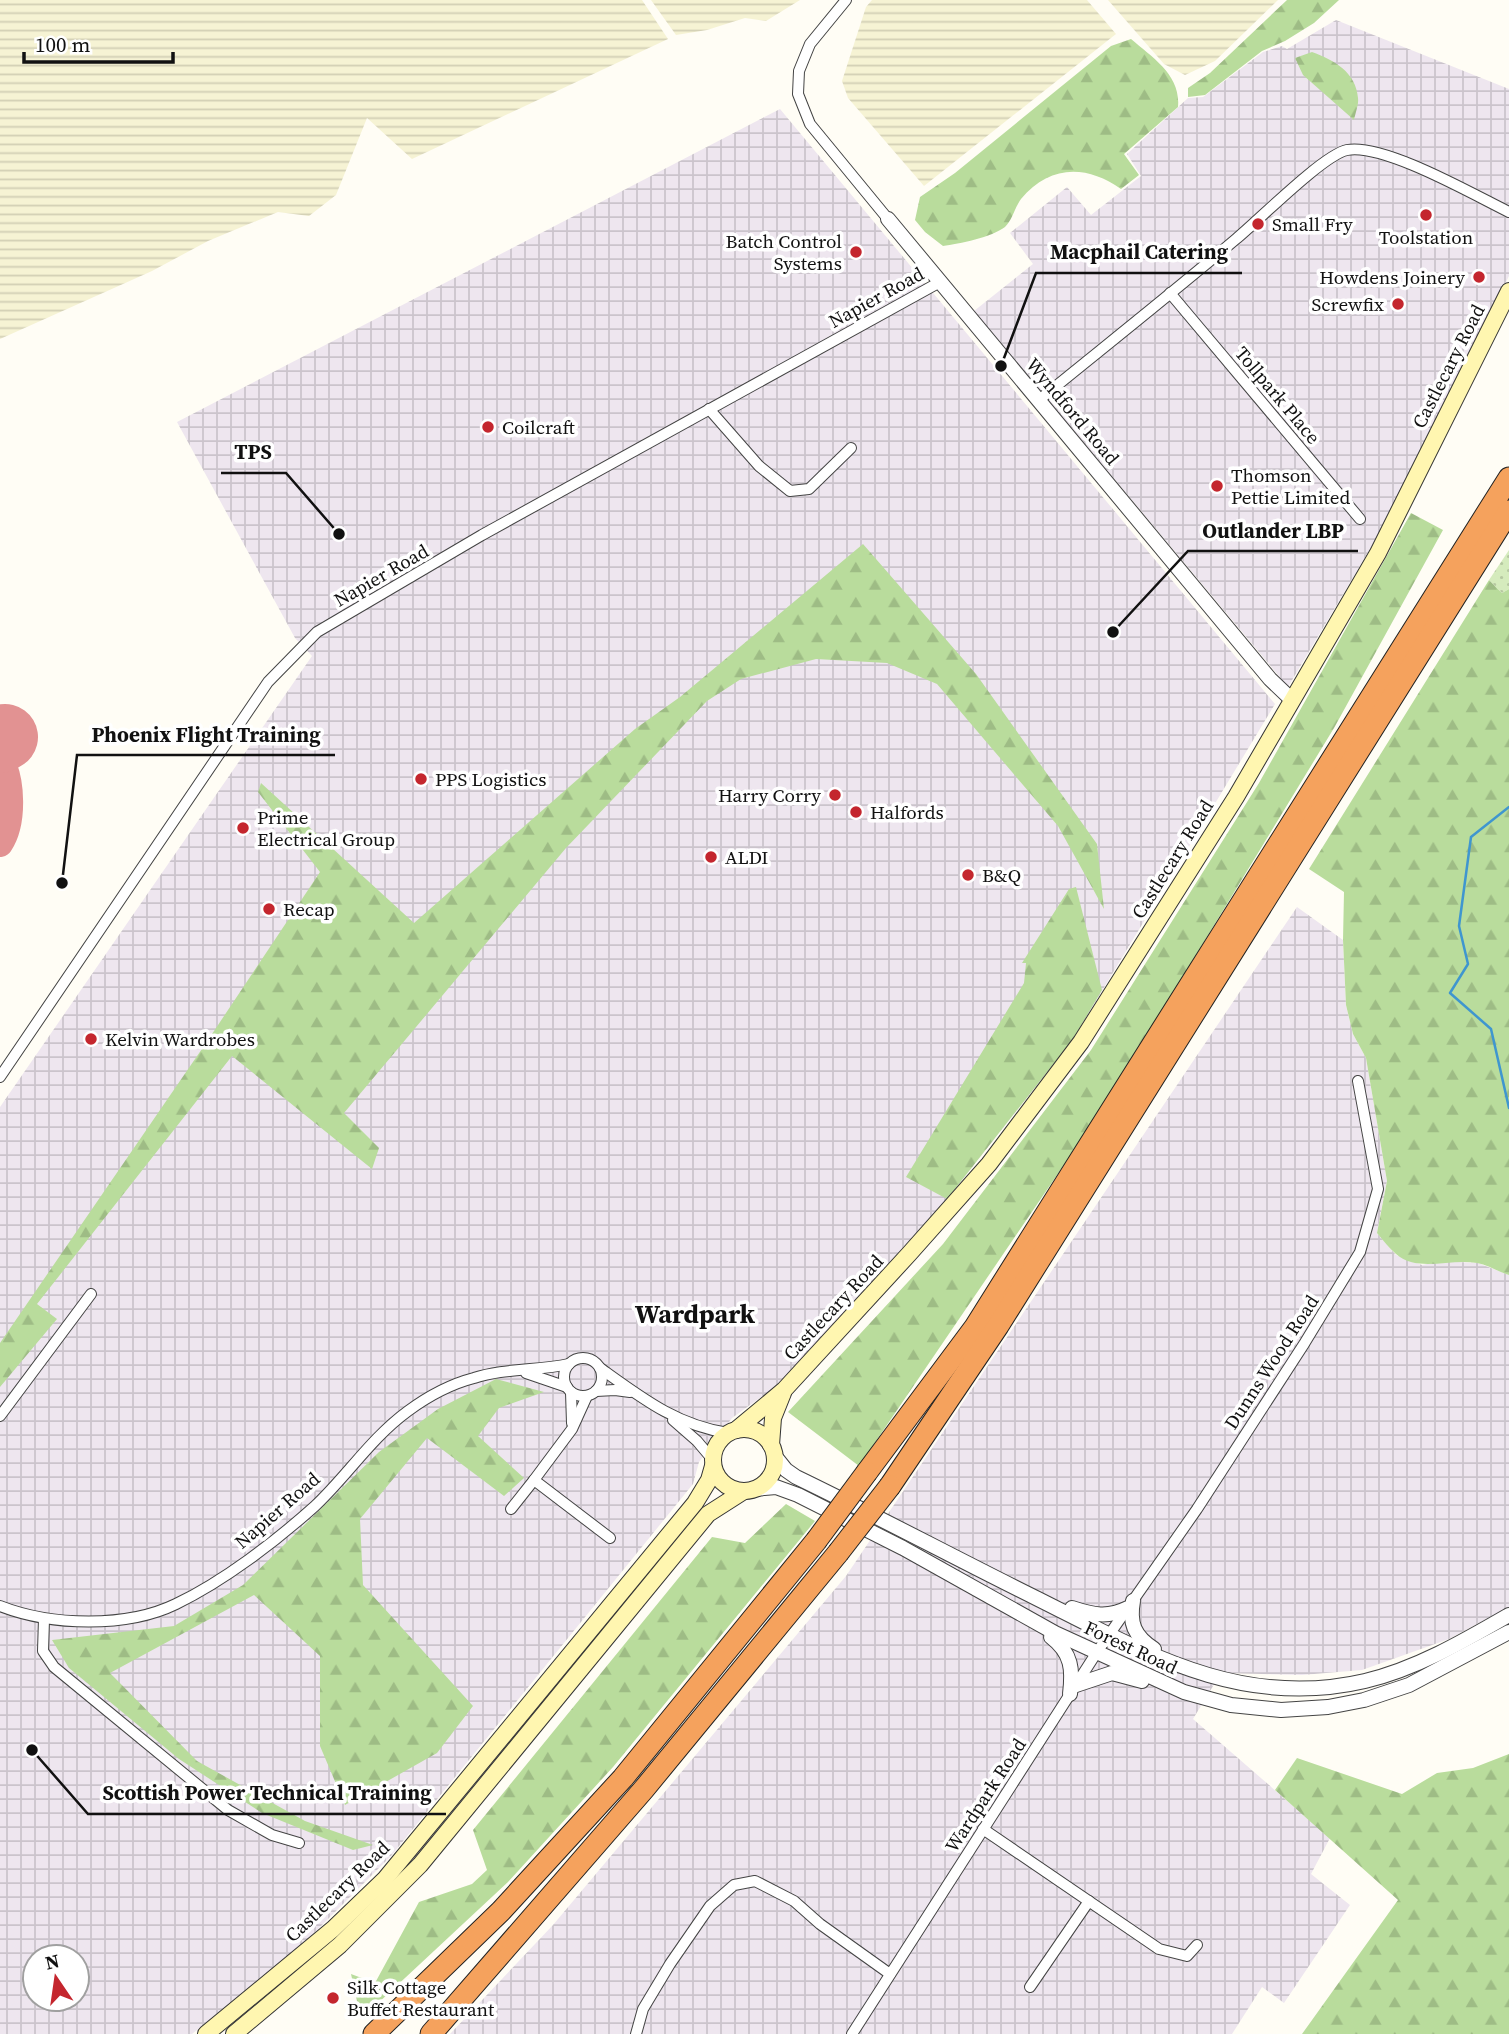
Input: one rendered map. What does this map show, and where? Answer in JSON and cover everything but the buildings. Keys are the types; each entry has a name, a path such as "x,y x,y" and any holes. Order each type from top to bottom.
{"highway":[{"path":"374,2034 500,1911 623,1778 816,1541 975,1327 1509,478"},
{"path":"431,2034 644,1789 890,1486 998,1326 1509,511"},
{"path":"415,2034 536,1915"}],"main road":[{"name":"Castlecary Road","path":"732,1432 784,1390 981,1174 1081,1042 1236,797 1378,553 1509,291"},
{"name":"Castlecary Road","path":"772,1450 773,1418 784,1390"},
{"path":"753,1430 765,1437 772,1450 771,1474 766,1481 750,1490 726,1485 718,1477 713,1463 718,1443 732,1432 753,1430"},
{"name":"Castlecary Road","path":"206,2034 333,1929 385,1879 695,1503 709,1480 713,1463"},
{"name":"Castlecary Road","path":"234,2034 340,1945 420,1865 708,1514 750,1490"}],"street":[{"name":"Wyndford Road","path":"846,0 810,44 799,71 798,94 810,124 1270,679 1292,700"},
{"path":"1039,400 1237,239 1320,166 1346,150 1360,150 1400,159 1509,212"},
{"name":"Napier Road","path":"0,1077 268,682 317,632 482,536 940,282"},
{"name":"Tollpark Place","path":"1170,293 1360,519"},
{"path":"709,409 759,466 790,491 809,489 851,448"},
{"name":"Dunns Wood Road","path":"1110,1635 1304,1345 1360,1252 1378,1189 1358,1081"},
{"path":"0,1416 91,1294"},
{"path":"572,1429 573,1414 569,1389 564,1378 569,1364 574,1360 586,1358 593,1360 633,1393 666,1413 699,1428 732,1432"},
{"name":"Napier Road","path":"0,1606 44,1619 85,1623 127,1619 175,1605 251,1559 316,1504 365,1449 407,1412 434,1395 474,1378 569,1364"},
{"path":"511,1509 572,1429 602,1380 600,1368"},
{"name":"Napier Road","path":"509,1371 532,1374 569,1389"},
{"path":"569,1389 581,1396 615,1390 633,1393"},
{"path":"666,1413 697,1441 713,1463"},
{"name":"Forest Road","path":"772,1450 786,1470 796,1477 1110,1635 1186,1669 1216,1679 1261,1688 1314,1688 1365,1681 1418,1662 1509,1615"},
{"path":"534,1479 610,1538"},
{"name":"Forest Road","path":"750,1490 776,1487 798,1495 903,1548 1097,1653 1184,1692 1231,1705 1281,1710 1328,1707 1364,1700 1409,1685 1509,1632"},
{"path":"1034,1597 1100,1616 1115,1614 1130,1604"},
{"path":"1130,1604 1131,1622 1141,1641 1186,1669"},
{"path":"1021,1614 1063,1646 1071,1662 1073,1690 1112,1673 1184,1692"},
{"path":"44,1619 43,1651 54,1667 228,1810 272,1835 299,1843"},
{"path":"1081,1620 1094,1636 1097,1653"},
{"path":"1110,1635 1114,1648 1137,1671"},
{"name":"Wardpark Road","path":"852,2034 1110,1635"},
{"path":"983,1829 1159,1949 1187,1956 1197,1945"},
{"path":"636,2034 643,2009 670,1964 709,1906 734,1885 755,1881 794,1901 820,1924 890,1974"},
{"path":"1030,1987 1088,1901"}],"shaded area":[{"path":"0,0 642,0 668,39 412,159 367,118 336,195 309,216 278,212 208,241 152,271 0,339"},
{"path":"651,0 800,0 766,21 745,18 707,30 676,35"},
{"path":"872,0 1087,0 1116,34 924,186 848,98 842,81 866,7"},
{"path":"1108,0 1278,0 1215,61 1185,75 1164,64"},
{"path":"1336,20 1509,89 1509,276 1374,542 1288,687 974,311 1033,264 1010,233 1067,187 1091,215 1141,176 1127,154 1188,98 1203,97 1263,52 1282,46 1287,49"},
{"path":"780,109 1275,704 1073,1039 947,1199 778,1385 732,1418 699,1462 693,1484 391,1856 305,1942 192,2034 0,2034 0,1107 312,656 295,638 177,422"},
{"path":"1297,907 1343,940 1346,1005 1353,1034 1366,1058 1387,1181 1377,1233 1396,1255 1422,1265 1441,1261 1478,1263 1509,1275 1509,1607 1449,1639 1362,1670 1302,1675 1221,1673 1193,1719 1330,1838 1311,1874 1350,1905 1284,2003 1262,1987 1232,2034 450,2034 553,1925 846,1576"}],"green space":[{"path":"1287,0 1339,0 1314,23 1262,51 1205,95 1188,97 1188,88 1210,73"},
{"path":"1131,39 1164,68 1178,96 1178,107 1124,154 1139,175 1121,189 1095,175 1081,172 1056,174 1032,188 1021,199 1005,227 999,231 943,246 925,232 915,220 920,197 955,173 1111,46"},
{"path":"1312,52 1336,63 1353,81 1358,100 1354,120 1303,75 1295,58"},
{"path":"1411,513 1443,530 1334,728 1104,1106 859,1466 788,1412 943,1244 1091,1050 1259,783"},
{"path":"863,544 976,674 1097,844 1104,909 1058,826 937,684 887,663 816,659 741,679 707,701 566,848 344,1113 379,1148 372,1169 232,1056 37,1304 57,1319 0,1387 0,1343 320,872 258,792 261,783 414,923 635,729 680,697"},
{"path":"1509,550 1509,589 1502,593 1489,580"},
{"path":"1489,580 1502,593 1509,589 1509,1275 1477,1263 1414,1263 1396,1254 1377,1233 1387,1181 1366,1058 1353,1034 1346,1005 1344,892 1309,869"},
{"path":"1076,887 1102,990 1073,1039 947,1199 906,1177 1024,983 1026,963 1022,963 1069,889"},
{"path":"496,1379 544,1392 499,1408 478,1436 524,1478 504,1496 427,1438 360,1519 363,1585 473,1706 437,1753 345,1805 320,1746 320,1656 254,1595 110,1673 197,1761 305,1821 373,1845 353,1850 262,1813 179,1759 69,1668 52,1640 174,1626 243,1585 379,1452 438,1409"},
{"path":"786,1504 815,1521 613,1767 508,1882 361,2019 351,1974 375,1983 419,1902 472,1884 487,1870 473,1830 712,1537 745,1543"},
{"path":"1509,1754 1509,2034 1302,2034 1398,1900 1275,1790 1297,1758 1402,1794 1437,1773 1473,1768"}],"waterway":[{"path":"1509,807 1471,837 1459,926 1468,964 1450,993 1491,1029 1509,1108"}],"taxiway":[{"path":"0,758 7,778 10,801 8,825 0,844"}],"runway":[{"path":"0,740 5,737"}],"place":[{"name":"Toolstation","path":"1426,215"},
{"name":"Small Fry","path":"1258,224"},
{"name":"Batch Control Systems","path":"856,252"},
{"name":"Howdens Joinery","path":"1479,277"},
{"name":"Screwfix","path":"1398,304"},
{"name":"Macphail Catering","path":"1001,366"},
{"name":"Coilcraft","path":"488,427"},
{"name":"Thomson Pettie Limited","path":"1217,486"},
{"name":"TPS","path":"339,534"},
{"name":"Outlander LBP","path":"1113,632"},
{"name":"PPS Logistics","path":"421,779"},
{"name":"Harry Corry","path":"835,795"},
{"name":"Halfords","path":"856,812"},
{"name":"Prime Electrical Group","path":"243,828"},
{"name":"ALDI","path":"711,857"},
{"name":"B&Q","path":"968,875"},
{"name":"Phoenix Flight Training","path":"62,883"},
{"name":"Recap","path":"269,909"},
{"name":"Kelvin Wardrobes","path":"91,1039"},
{"name":"Scottish Power Technical Training","path":"32,1750"},
{"name":"Silk Cottage Buffet Restaurant","path":"333,1998"}],"district":[{"name":"Wardpark","path":"695,1314"}]}
